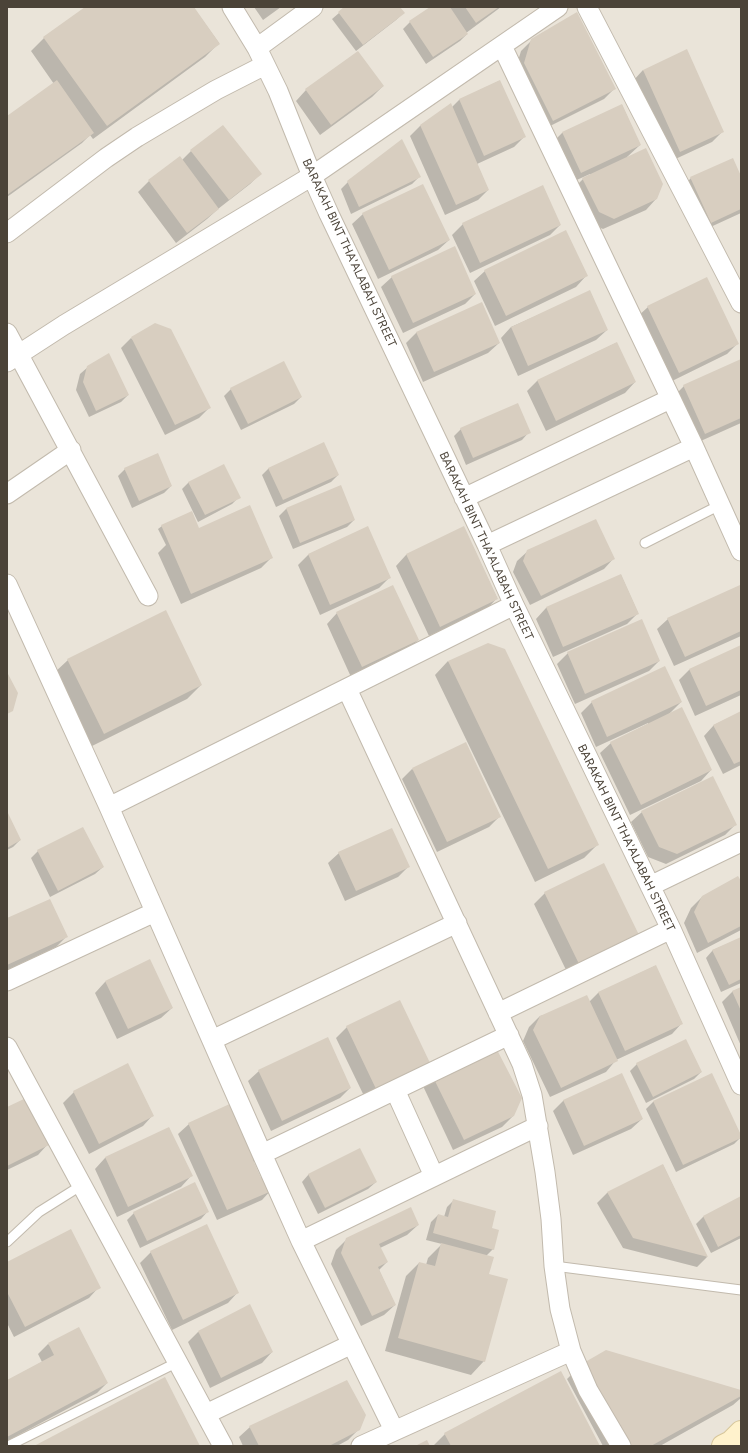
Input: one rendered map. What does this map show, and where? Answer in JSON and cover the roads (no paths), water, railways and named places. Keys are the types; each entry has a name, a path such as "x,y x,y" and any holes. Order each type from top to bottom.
{"street":[{"name":"BARAKAH BINT THA'ALABAH STREET","path":"232,7 261,56 289,118 312,176 487,544 514,605 671,929 741,1086"},
{"path":"7,233 100,162 137,136 216,90 261,56 313,7"},
{"path":"13,358 163,265 312,176 558,7"},
{"path":"587,7 741,303"},
{"path":"502,46 694,447 741,551"},
{"path":"7,333 13,358 71,450 148,596"},
{"path":"464,498 670,399"},
{"path":"487,544 694,447"},
{"path":"7,494 71,450"},
{"path":"7,584 109,807 301,1241 394,1430"},
{"path":"109,807 514,605"},
{"path":"347,689 522,1064 532,1095 538,1126 551,1219 554,1266 560,1309 571,1351 588,1390 621,1446"},
{"path":"650,886 741,842"},
{"path":"7,981 155,912"},
{"path":"212,1040 456,923"},
{"path":"498,1013 671,929"},
{"path":"262,1154 509,1035"},
{"path":"7,1047 223,1446"},
{"path":"395,1090 434,1176"},
{"path":"301,1241 538,1126"},
{"path":"206,1414 352,1344"},
{"path":"361,1446 571,1351"},
{"path":"722,1446 731,1442 741,1432"}],"lane":[{"path":"645,543 720,504"},
{"path":"7,1242 38,1212 82,1185"},
{"path":"554,1266 741,1290"},
{"path":"8,1446 178,1362"}]}
